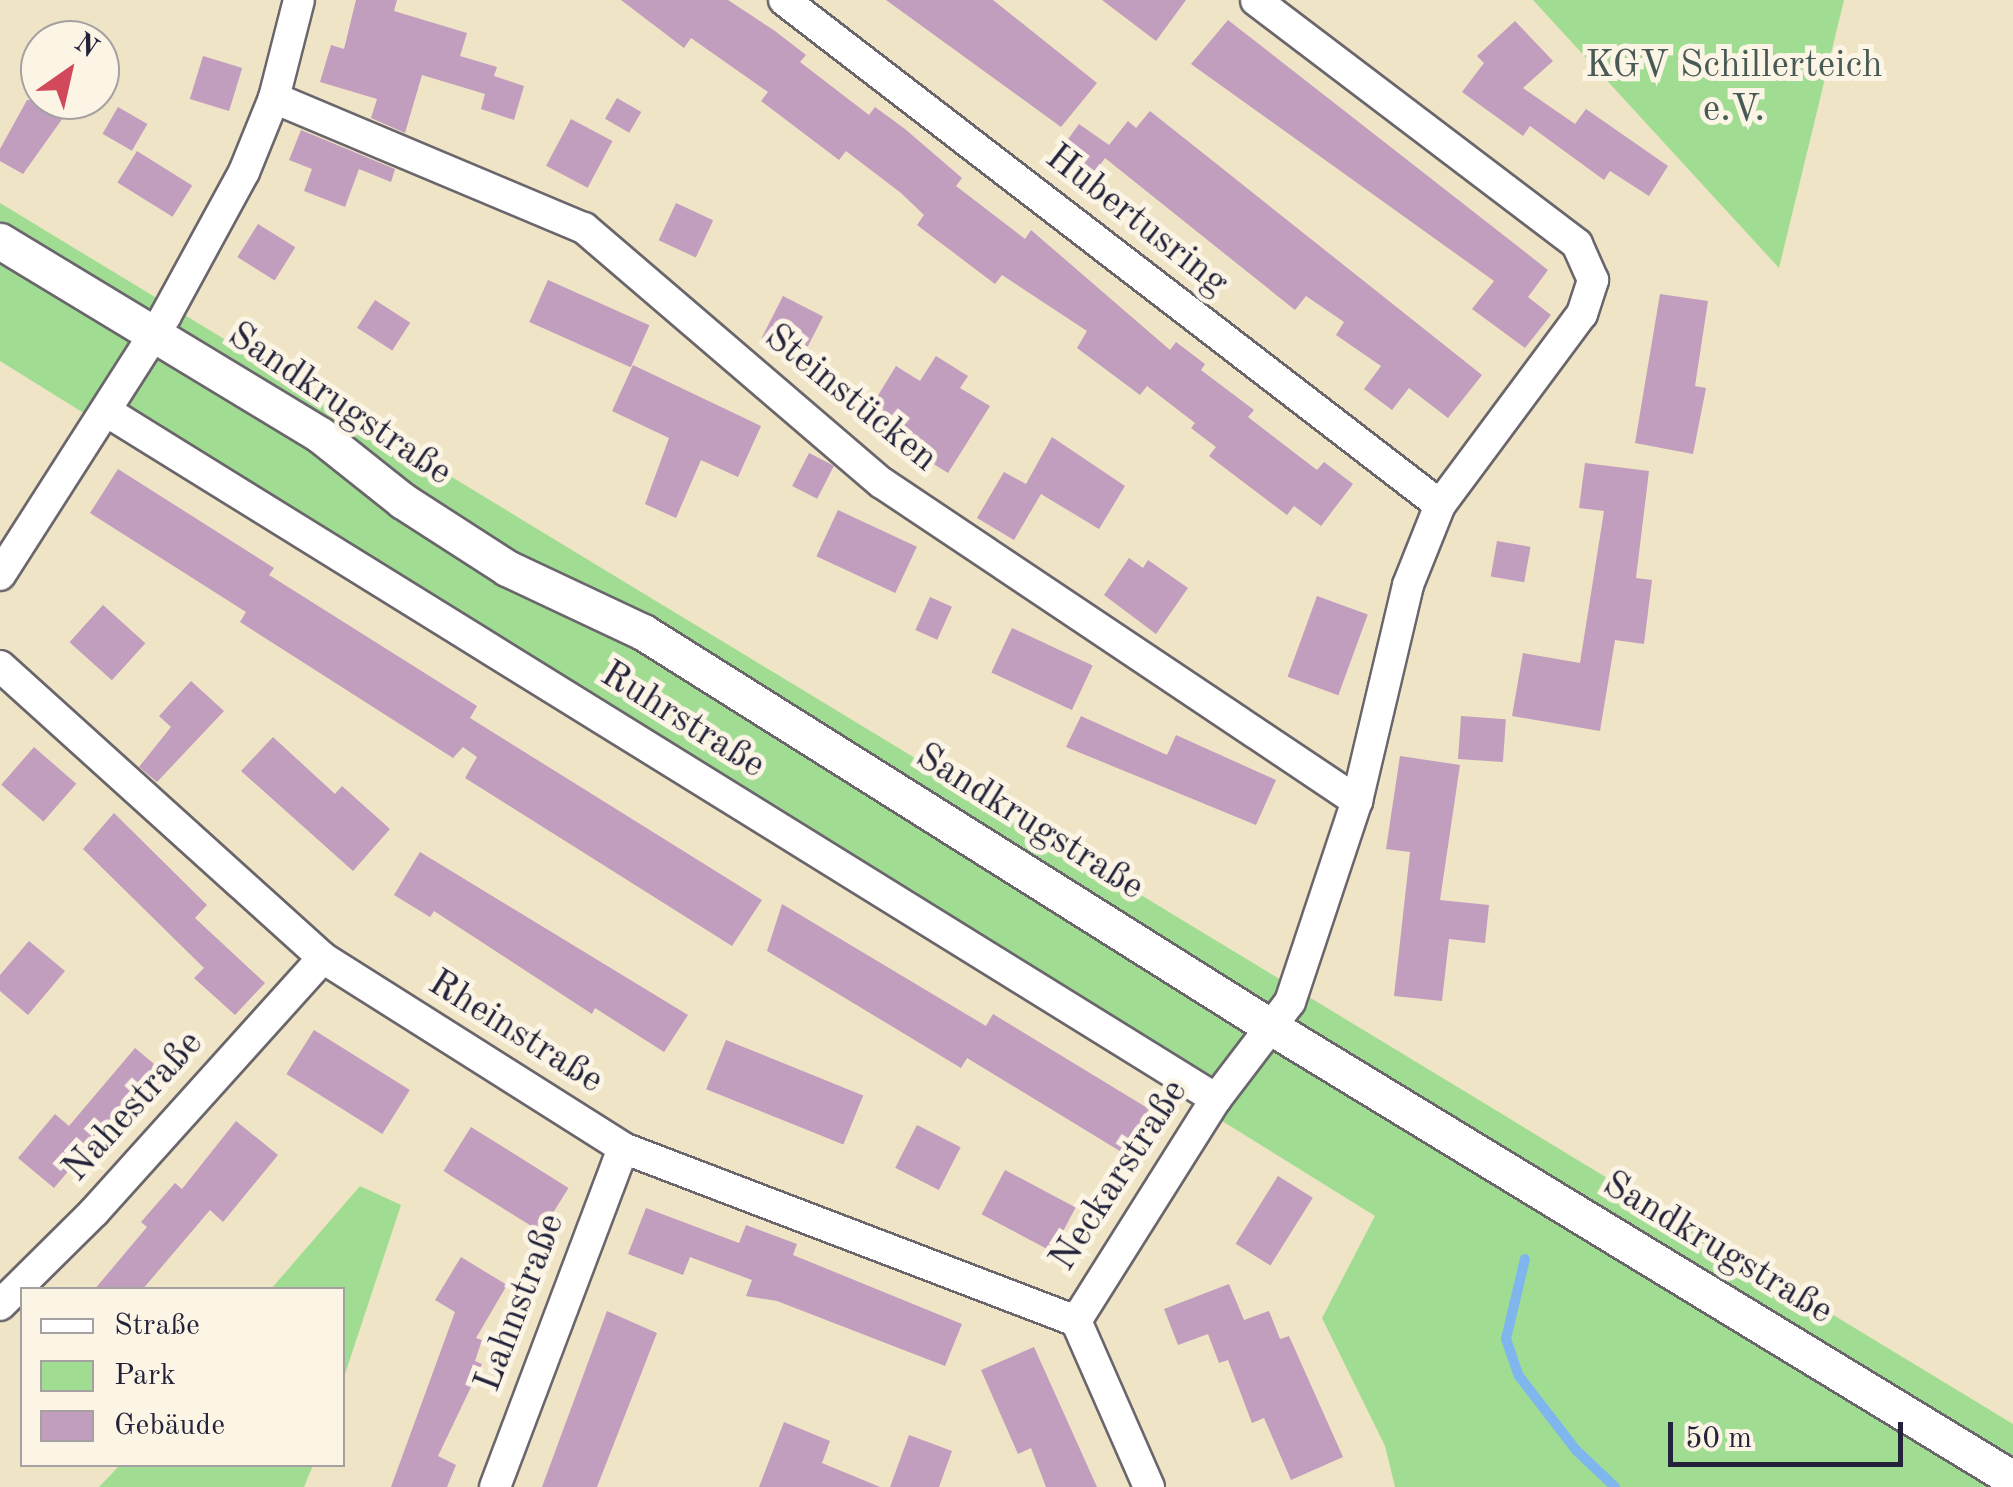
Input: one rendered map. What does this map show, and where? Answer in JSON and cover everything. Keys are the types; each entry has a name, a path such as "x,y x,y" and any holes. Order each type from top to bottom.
{"street":[{"path":"0,575 155,334 244,172 274,98 299,0"},
{"name":"Hubertusring","path":"784,0 1440,505"},
{"path":"1256,0 1577,244 1589,261 1593,280 1582,314 1440,505 1408,585 1357,801 1290,1002 1271,1027"},
{"name":"Steinstücken","path":"274,98 584,228 882,483 1357,801"},
{"name":"Sandkrugstraße","path":"0,241 320,435 403,501 507,568 643,632 1271,1027 2013,1480"},
{"name":"Ruhrstraße","path":"106,412 1216,1099"},
{"name":"Rheinstraße","path":"0,666 323,958 623,1148 1076,1321"},
{"name":"Nahestraße","path":"0,1305 94,1212 323,958"},
{"name":"Neckarstraße","path":"1148,1487 1076,1321 1216,1099 1271,1027"},
{"name":"Lahnstraße","path":"495,1487 623,1148"}],"green space":[{"name":"KGV Schillerteich e.V.","path":"1533,0 1844,0 1779,268"},
{"path":"0,203 2013,1424 2013,1487 1395,1487 1385,1446 1322,1318 1375,1216 0,361"},
{"path":"360,1186 401,1205 345,1374 345,1287 273,1287"},
{"path":"117,1467 312,1467 304,1487 99,1487"}],"building":[{"path":"356,0 397,0 394,11 467,33 460,56 497,67 494,76 524,86 514,120 481,109 485,94 422,75 405,133 371,118 377,99 320,82 331,45 344,49"},
{"path":"621,0 728,0 775,31 806,55 800,62 869,115 875,107 905,129 962,178 956,186 1025,239 1031,230 1170,350 1176,342 1205,364 1201,370 1254,410 1248,417 1317,470 1324,462 1353,484 1321,526 1294,506 1287,515 1209,456 1216,447 1191,428 1195,423 1147,386 1140,395 1077,348 1087,331 1002,275 995,284 917,225 924,215 846,151 839,160 761,101 768,92 691,38 684,48"},
{"path":"886,0 993,0 1097,83 1061,127"},
{"path":"1102,0 1186,0 1156,41"},
{"path":"1228,20 1548,270 1528,297 1551,315 1525,348 1472,309 1494,281 1191,64"},
{"path":"1515,21 1553,61 1523,88 1575,124 1586,109 1668,166 1649,196 1610,171 1604,180 1530,126 1523,136 1462,92 1484,63 1477,56"},
{"path":"203,56 242,68 229,111 190,99"},
{"path":"617,98 641,112 629,133 605,119"},
{"path":"120,108 147,124 132,151 103,134 110,120 120,120"},
{"path":"1150,111 1482,375 1448,418 1409,388 1392,410 1364,389 1381,366 1336,335 1344,322 1306,296 1295,310 1105,158 1089,181 1056,156 1079,124 1109,145 1128,121 1136,128"},
{"path":"20,113 20,120 61,120 23,174 0,161 0,149"},
{"path":"571,119 612,141 588,188 546,166"},
{"path":"301,130 395,169 391,182 359,169 345,207 304,191 312,169 289,160"},
{"path":"137,151 192,185 173,217 117,182"},
{"path":"676,203 713,220 696,257 659,240"},
{"path":"258,224 295,247 275,280 237,257"},
{"path":"548,280 649,325 631,367 529,322"},
{"path":"1660,294 1708,301 1695,386 1706,388 1693,454 1635,443"},
{"path":"783,296 823,316 802,358 762,338"},
{"path":"375,300 410,323 392,351 357,328"},
{"path":"936,356 968,376 960,388 990,406 948,473 863,420 896,366 920,381"},
{"path":"633,365 761,426 738,477 701,460 676,518 645,504 669,438 612,411"},
{"path":"1052,437 1125,486 1099,529 1041,494 1014,540 977,518 1004,472 1026,484"},
{"path":"809,453 834,466 817,499 792,486"},
{"path":"1585,463 1649,471 1636,578 1652,580 1644,644 1615,640 1600,731 1512,716 1523,653 1580,663 1604,511 1579,508"},
{"path":"118,469 274,568 269,575 477,706 470,718 762,900 732,946 465,778 477,757 463,747 453,758 240,622 246,612 90,513"},
{"path":"838,510 917,547 895,593 816,556"},
{"path":"1497,541 1530,547 1524,582 1491,576"},
{"path":"1129,558 1143,568 1148,560 1188,588 1156,634 1104,595"},
{"path":"1317,596 1368,614 1338,695 1288,677"},
{"path":"930,597 952,607 937,640 915,630"},
{"path":"103,605 145,643 112,680 70,642"},
{"path":"1012,628 1093,666 1072,710 991,672"},
{"path":"191,681 224,711 157,782 139,767 171,727 159,716"},
{"path":"1081,716 1167,755 1176,735 1276,780 1256,825 1066,747"},
{"path":"1461,716 1506,719 1503,762 1458,759"},
{"path":"273,737 335,794 342,786 390,829 353,871 241,771"},
{"path":"34,747 76,784 43,821 1,785"},
{"path":"1400,756 1460,765 1440,900 1489,905 1485,943 1449,939 1442,1001 1394,996 1410,852 1386,849"},
{"path":"114,813 207,905 195,918 265,983 235,1015 194,978 204,968 83,849"},
{"path":"420,852 688,1015 664,1052 595,1008 592,1014 434,911 430,917 394,895"},
{"path":"782,904 986,1026 993,1014 1149,1109 1123,1153 967,1058 961,1068 767,951"},
{"path":"29,941 65,971 28,1015 0,991 0,975"},
{"path":"314,1030 410,1090 382,1134 286,1074"},
{"path":"726,1040 863,1095 843,1145 706,1089"},
{"path":"135,1048 172,1079 129,1130 114,1117 54,1188 18,1158 55,1114 69,1126"},
{"path":"236,1121 278,1155 223,1222 210,1210 145,1287 97,1287 147,1227 141,1222 175,1183 182,1189"},
{"path":"917,1125 961,1147 939,1190 895,1168"},
{"path":"471,1127 569,1188 541,1232 443,1171"},
{"path":"1005,1170 1076,1208 1052,1252 982,1214"},
{"path":"1278,1176 1313,1198 1270,1266 1236,1244"},
{"path":"646,1208 739,1243 746,1225 797,1244 793,1255 962,1324 945,1366 777,1301 746,1296 752,1280 690,1257 683,1275 628,1254"},
{"path":"461,1257 507,1285 476,1338 482,1340 475,1361 482,1364 438,1456 456,1465 447,1487 391,1487 455,1312 435,1300"},
{"path":"1229,1284 1244,1320 1269,1311 1280,1339 1289,1336 1343,1457 1291,1480 1264,1418 1252,1423 1228,1360 1219,1363 1208,1334 1178,1345 1164,1309"},
{"path":"607,1311 657,1333 597,1487 542,1487"},
{"path":"1034,1347 1097,1487 1046,1487 1031,1448 1018,1454 981,1370"},
{"path":"784,1422 830,1441 822,1463 880,1487 759,1487"},
{"path":"909,1435 952,1451 939,1487 890,1487"}],"waterway":[{"path":"1525,1259 1506,1339 1519,1376 1576,1450 1615,1487"}]}
